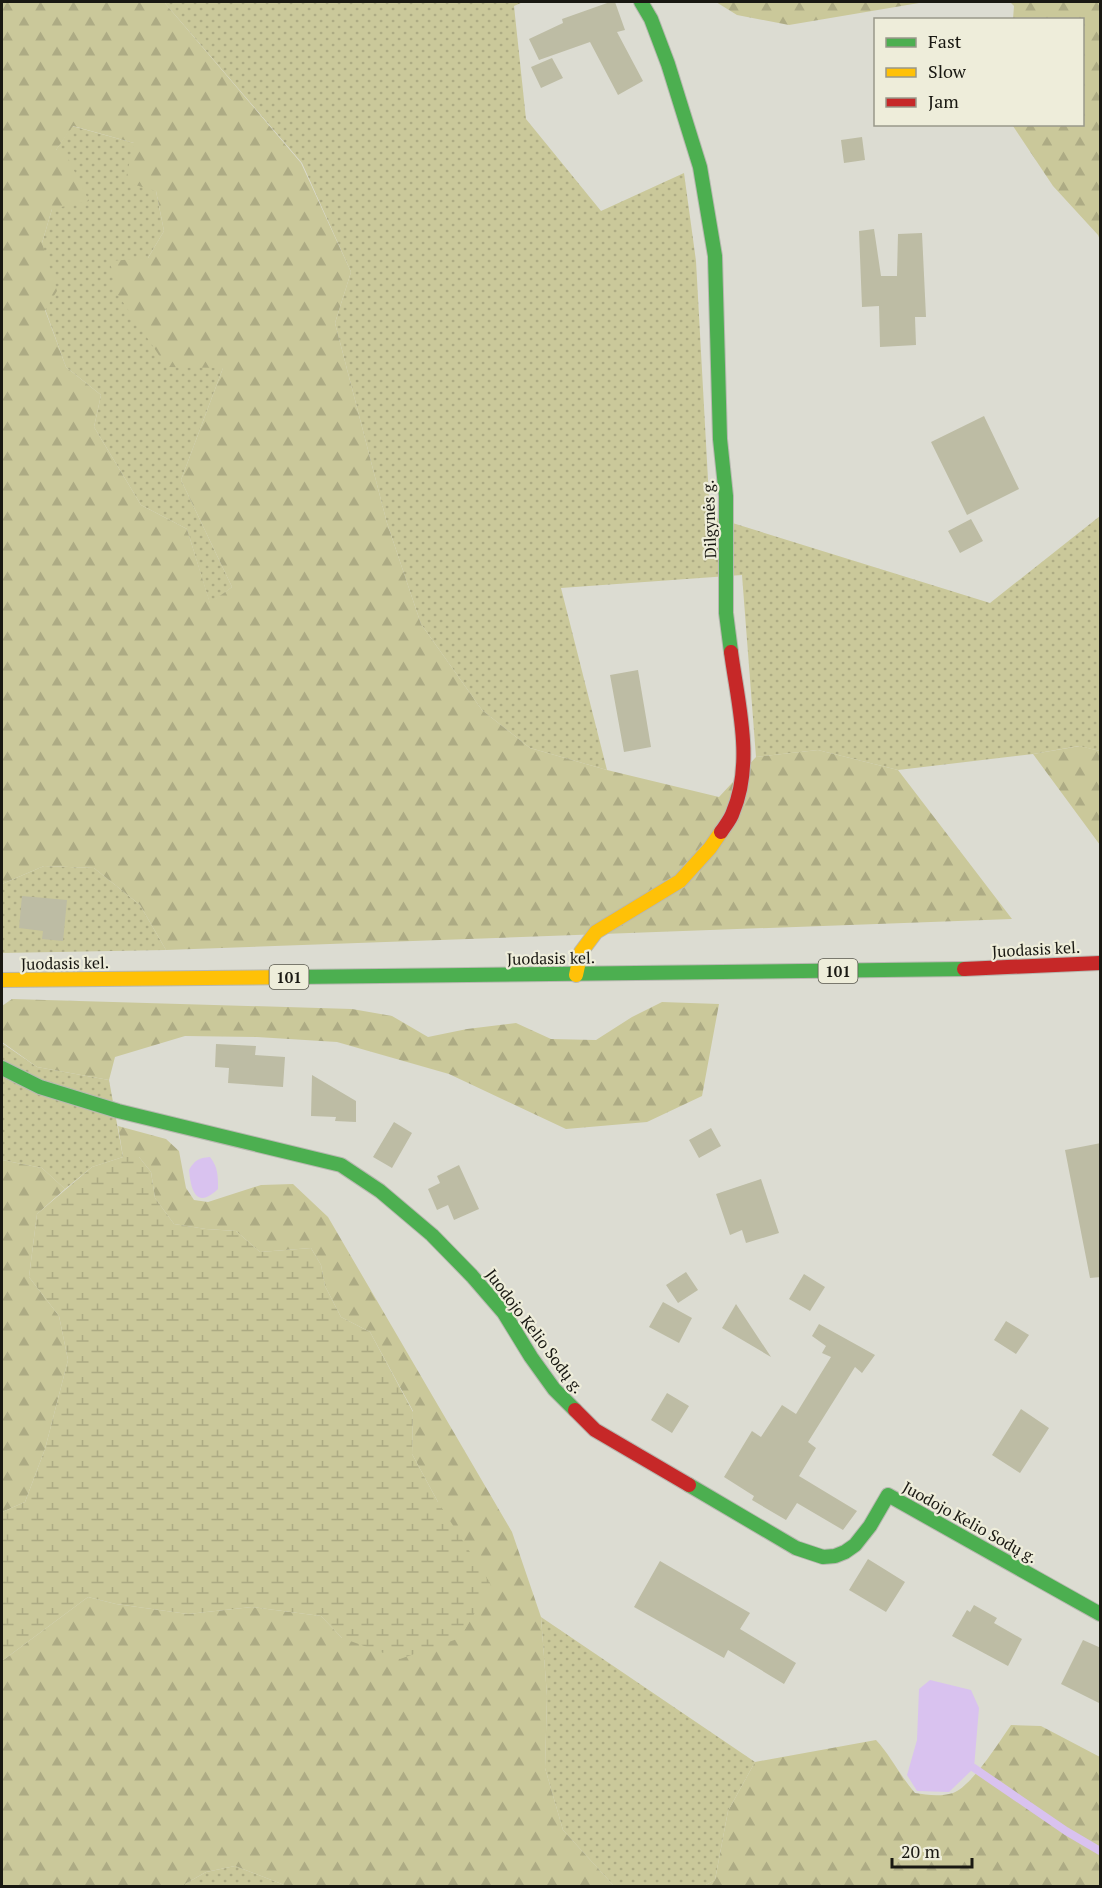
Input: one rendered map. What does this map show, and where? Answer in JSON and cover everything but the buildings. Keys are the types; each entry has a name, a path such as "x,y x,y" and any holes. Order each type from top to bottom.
{"street":[{"name":"Dilgynės g.","path":"576,975 581,952 596,932 680,881 710,848 733,814 742,782 744,751 726,612 726,496 720,439 715,256 700,167 668,63 651,19 641,2"},
{"name":"Juodasis kel.","path":"2,980 947,970 1101,963"},
{"name":"Juodojo Kelio Sodų g.","path":"2,1068 40,1087 118,1111 341,1165 362,1178 432,1235 472,1276 504,1313 554,1389 595,1430 796,1548 823,1557 837,1556 847,1551 857,1543 888,1495 1101,1614"}],"green space":[{"path":"2,2 164,2 301,163 351,272 335,323 387,523 421,624 482,710 530,748 607,770 719,797 756,757 818,750 898,770 1012,919 166,950 140,905 94,868 44,866 2,884","holes":["73,126 134,143 125,182 156,191 164,231 148,258 110,261 116,292 167,367 223,368 181,480 232,587 210,603 187,529 141,505 94,427 101,395 66,367 45,310 57,291 42,243 52,209 89,201 68,158 56,150"]},
{"path":"164,2 523,2 514,6 526,119 601,211 684,173 696,261 710,516 990,603 1100,516 1100,751 1079,746 1033,754 898,770 818,750 756,757 742,575 561,588 607,770 530,748 482,710 421,624 387,523 335,323 351,272 302,163"},
{"path":"716,2 925,2 789,25 737,15"},
{"path":"1010,2 1100,2 1100,240 1053,186 1013,126 1084,126 1084,18 1013,18 1014,6"},
{"path":"72,126 134,143 156,191 164,231 148,258 223,368 181,480 232,587 210,604 187,529 141,505 94,427 101,395 66,367 45,309 42,243 52,209 56,150"},
{"path":"1080,746 1100,751 1100,845 1033,754"},
{"path":"44,866 94,868 140,905 166,950 2,953 2,884"},
{"path":"12,999 352,1009 392,1016 428,1037 516,1023 551,1039 596,1040 632,1017 662,1002 719,1004 702,1096 647,1122 566,1129 449,1074 337,1042 257,1037 185,1036 115,1057 109,1080 37,1067 2,1042 2,1006"},
{"path":"2,1043 37,1067 109,1080 123,1157 92,1167 65,1189 42,1168 2,1160"},
{"path":"118,1126 166,1139 179,1151 186,1188 194,1200 208,1202 261,1185 293,1184 328,1217 512,1532 541,1617 547,1696 545,1768 563,1830 614,1886 287,1886 235,1866 206,1872 185,1886 2,1886 2,1661 88,1597 116,1604 188,1614 252,1607 321,1616 342,1638 438,1502 412,1454 413,1411 370,1332 341,1317 325,1286 321,1265 311,1248 260,1252 236,1231 174,1224 155,1198 151,1172 139,1157 123,1157"},
{"path":"123,1157 139,1157 151,1172 155,1198 174,1224 236,1231 260,1252 311,1248 321,1265 325,1286 341,1317 370,1332 413,1412 412,1454 438,1502 491,1585 460,1638 400,1659 342,1638 321,1616 252,1607 188,1614 116,1604 88,1597 2,1661 2,1512 25,1502 45,1449 68,1360 59,1316 29,1277 37,1214 92,1167"},
{"path":"2,1160 42,1168 65,1189 37,1214 29,1277 59,1316 68,1360 45,1449 25,1502 2,1512"},
{"path":"541,1617 755,1762 728,1811 715,1880 704,1886 614,1886 563,1830 545,1768 547,1696"},
{"path":"1011,1725 1041,1726 1100,1757 1100,1886 704,1886 715,1880 728,1811 755,1762 876,1740 915,1793 943,1795 953,1793 968,1782 985,1763"},
{"path":"235,1866 287,1886 185,1886 206,1872"}],"shaded area":[{"path":"210,1157 217,1172 218,1189 204,1198 196,1195 193,1190 189,1170 197,1160"},
{"path":"930,1680 971,1690 979,1708 974,1768 949,1792 917,1791 907,1775 917,1740 919,1689"}],"waterway":[{"path":"974,1768 1066,1831 1100,1851"}],"traffic: fast":[{"path":"641,2 651,19 668,64 700,167 715,256 720,439 726,496 726,613 731,652"},
{"path":"295,977 964,969"},
{"path":"2,1068 40,1087 118,1111 341,1165 380,1191 432,1235 472,1276 504,1313 554,1389 575,1410"},
{"path":"689,1485 796,1548 823,1557 835,1556 855,1545 870,1526 888,1495 1100,1614"}],"traffic: slow":[{"path":"576,975 581,952 596,932 680,881 710,848 721,832"},
{"path":"2,980 295,977"}],"traffic: jam":[{"path":"721,832 732,815 743,773 743,733 731,652"},
{"path":"964,969 1100,963"},
{"path":"575,1410 595,1430 689,1485"}]}
